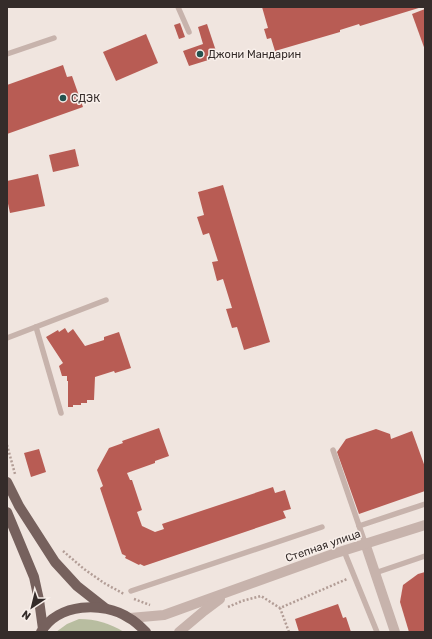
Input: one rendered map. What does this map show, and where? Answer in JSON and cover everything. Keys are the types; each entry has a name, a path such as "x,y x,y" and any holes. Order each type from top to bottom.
{"main road":[{"path":"7,482 19,506 55,562 77,586 106,608 130,618 146,632"},
{"path":"7,512 34,577 39,600 42,630"},
{"path":"42,630 54,617 72,610 87,607 106,608"}],"street":[{"name":"Степная улица","path":"130,618 164,615 365,543 425,525"},
{"path":"365,543 395,632"},
{"path":"179,632 204,611 233,591"}],"lane":[{"path":"178,7 189,32"},
{"path":"7,54 54,38"},
{"path":"7,338 106,300"},
{"path":"36,326 61,412"},
{"path":"333,450 365,543"},
{"path":"359,526 425,504"},
{"path":"131,591 322,527"},
{"path":"344,551 377,632"},
{"path":"375,573 425,556"}],"path":[{"path":"7,446 18,480"},
{"path":"60,548 65,554 104,583 140,602 156,606"},
{"path":"280,608 348,578"},
{"path":"233,591 242,601"},
{"path":"223,609 242,601 261,596 280,608 289,632"}],"green space":[{"path":"79,619 102,622 124,632 56,632 67,624"}],"building":[{"path":"262,7 422,7 360,26 359,24 340,30 340,32 275,51 271,38 267,39 264,29 268,28"},
{"path":"425,9 425,50 412,14"},
{"path":"180,23 185,37 179,39 174,25"},
{"name":"Джони Мандарин","path":"207,24 218,57 189,66 183,51 203,44 198,27"},
{"path":"146,34 158,63 116,81 103,52"},
{"path":"63,65 67,77 72,76 83,107 7,134 7,85"},
{"path":"75,149 79,166 53,172 49,155"},
{"path":"38,174 45,206 10,213 7,199 7,181"},
{"path":"223,185 270,342 244,350 237,327 232,328 226,309 232,308 223,279 217,281 212,262 218,261 209,233 203,235 197,217 204,215 198,192"},
{"path":"65,328 68,333 73,329 85,346 104,340 104,337 119,332 131,368 115,373 114,371 95,377 94,400 87,400 87,403 73,405 73,407 68,407 67,376 62,376 59,366 63,363 46,337"},
{"path":"159,428 169,456 155,461 155,463 127,473 130,480 132,480 142,510 137,512 142,526 155,532 164,529 162,524 273,487 275,493 285,490 291,509 283,511 286,518 144,566 125,558 126,556 122,554 100,488 103,486 97,470 109,448 123,443 122,441"},
{"path":"376,429 390,434 391,439 412,431 425,467 425,491 359,514 337,452 346,439"},
{"path":"39,449 46,472 31,477 24,453"},
{"path":"425,572 425,632 409,632 400,602 403,585 418,574"},
{"path":"338,604 343,618 346,617 351,632 299,632 295,619"}],"place":[{"name":"Джони Мандарин","path":"200,54"},
{"name":"СДЭК","path":"63,98"}]}
